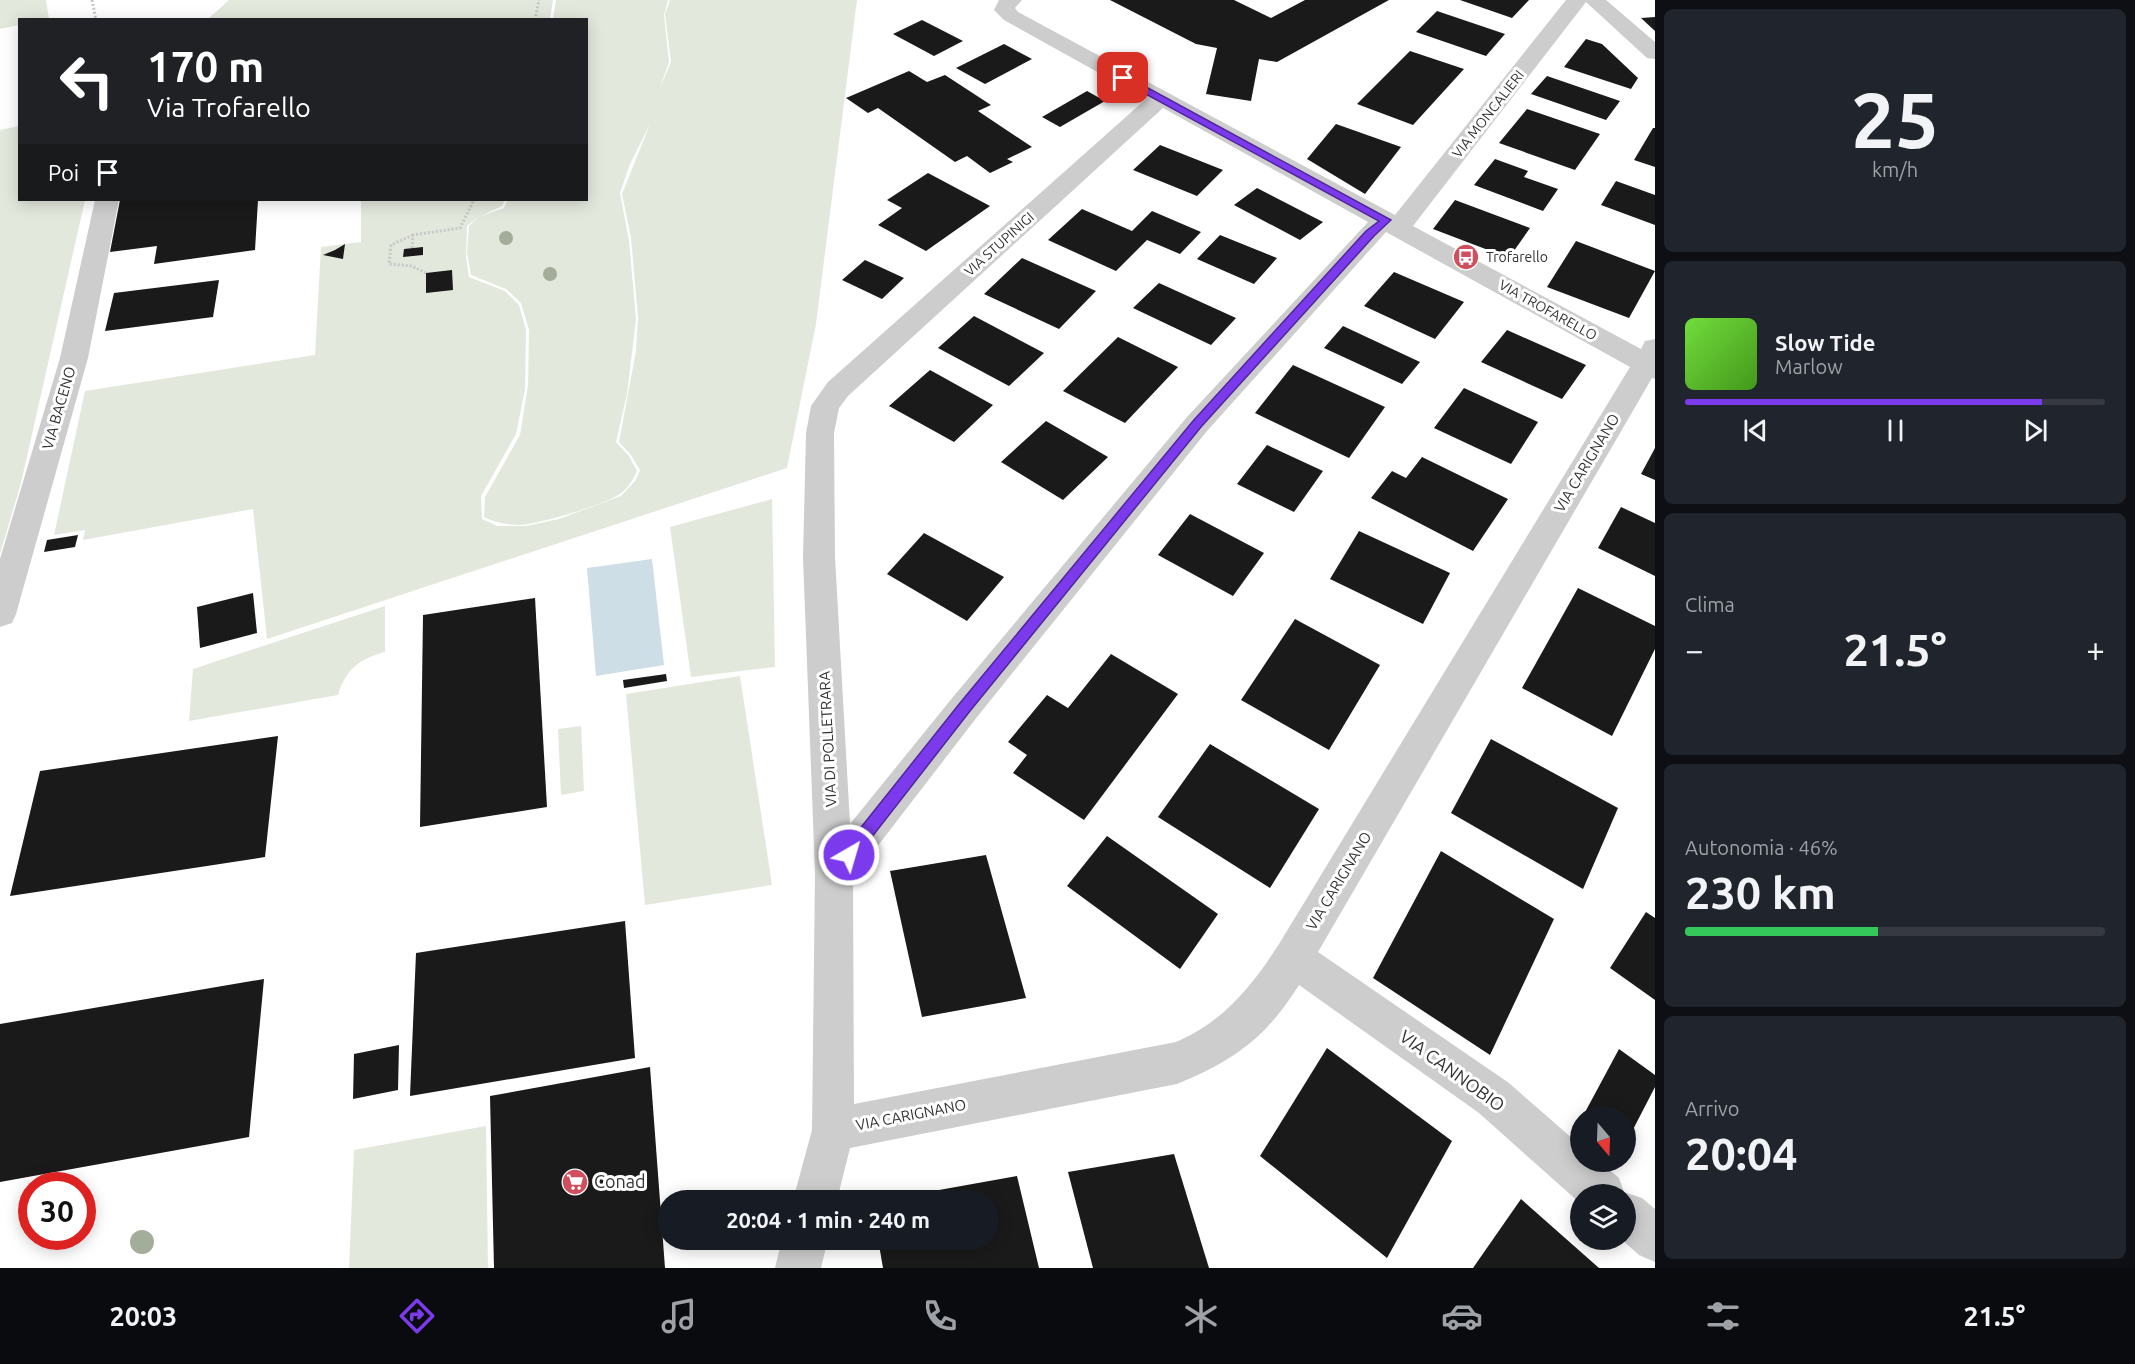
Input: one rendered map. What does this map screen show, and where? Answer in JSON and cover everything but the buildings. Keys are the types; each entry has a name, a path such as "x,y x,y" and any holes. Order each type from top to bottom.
{"street":[{"name":"VIA MONCALIERI","path":"834,873 973,698 1197,424 1370,233 1392,224 1577,0"},
{"path":"1594,0 1655,53"},
{"name":"VIA TROFARELLO","path":"1009,3 1004,10 1011,16 1160,99 1652,360"},
{"name":"VIA STUPINIGI","path":"838,389 1160,99"},
{"name":"VIA BACENO","path":"0,614 74,358 107,201"},
{"name":"VIA CARIGNANO","path":"833,1130 1177,1063 1214,1047 1247,1023 1272,994 1652,360"},
{"name":"VIA DI POLLETRARA","path":"818,1190 833,1130 834,873 819,535 820,433 825,406 838,389"},
{"name":"VIA CANNOBIO","path":"1293,958 1494,1098 1592,1184"},
{"path":"1636,1223 1655,1239"},
{"path":"798,1268 802,1250"}],"path":[{"path":"92,0 96,18"},
{"path":"535,18 539,0"},
{"path":"426,273 412,266 389,264 391,245 412,235 460,228 474,201"},
{"path":"412,235 412,248"}],"shaded area":[{"path":"0,0 46,0 49,18 18,18 18,25 0,29"},
{"path":"229,0 553,0 550,18 209,18"},
{"path":"556,0 668,0 664,15 669,62 659,90 671,62 665,14 670,0 857,0 816,324 787,468 267,639 253,509 83,540 85,530 54,535 85,391 315,355 321,247 361,242 361,201 504,201 502,206 481,216 504,208 508,201 588,201 588,18 553,18","holes":["650,124 622,194 631,238 638,317 636,351 619,442 631,455 640,470 636,480 621,496 559,519 526,526 497,526 482,519 481,496 516,434 525,389 526,330 519,305 505,291 469,277 466,257 467,226 479,216 469,226 467,253 471,275 506,289 521,303 529,330 528,385 520,435 485,497 484,517 506,524 529,524 573,513 602,502 621,493 637,471 629,456 616,442 627,394 636,319 629,241 620,193 630,164"]},
{"path":"18,126 18,201 85,201 21,483 0,554 0,130"},
{"path":"772,499 775,667 691,677 670,527"},
{"path":"652,559 664,665 596,676 587,568"},
{"path":"385,606 385,652 355,666 345,678 338,695 189,721 193,669"},
{"path":"740,676 772,885 645,905 626,694"},
{"path":"581,726 584,791 561,795 558,729"},
{"path":"486,1126 488,1268 349,1268 354,1150"}],"place":[{"name":"Trofarello","path":"1466,257"},
{"name":"Conad","path":"575,1182"}],"route":[{"path":"849,855 965,707 1197,424 1370,233 1386,220 1123,78"}]}
